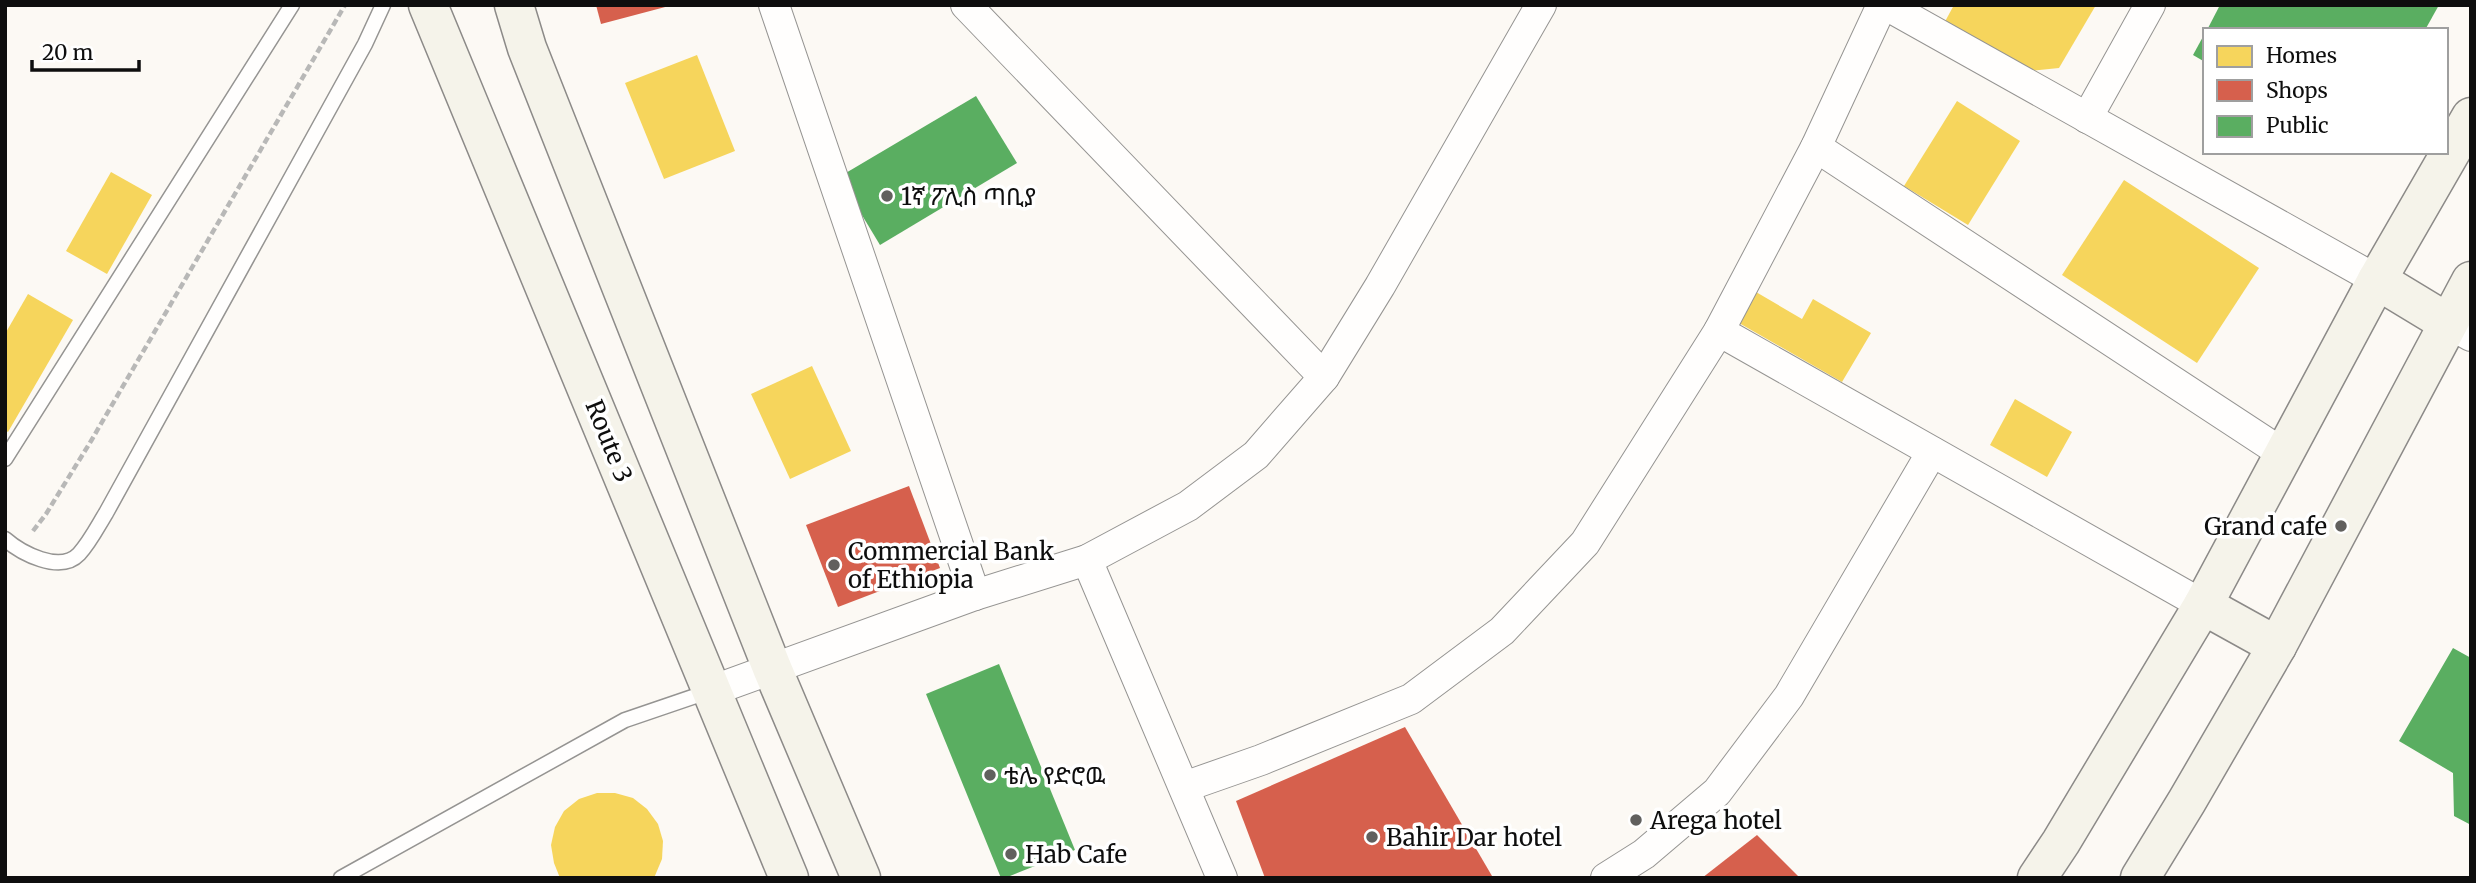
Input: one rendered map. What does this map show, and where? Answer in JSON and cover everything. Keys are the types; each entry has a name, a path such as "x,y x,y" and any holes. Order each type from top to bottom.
{"main road":[{"name":"Route 3","path":"428,5 789,878"},
{"path":"514,5 527,48 772,668 861,878"},
{"path":"2037,878 2203,605 2377,280 2471,117"},
{"path":"2377,280 2459,330"},
{"path":"2146,876 2459,330 2471,281"},
{"path":"2203,605 2277,646"}],"street":[{"path":"774,5 975,595"},
{"path":"966,5 1324,377"},
{"path":"711,691 975,595 1087,560 1188,506 1256,455 1324,377 1380,286 1541,5"},
{"path":"1184,787 1261,760 1411,699 1502,631 1585,543 1719,331 1816,147 1884,5 2377,280"},
{"path":"2087,118 2150,5"},
{"path":"1816,147 2285,455"},
{"path":"1719,331 2203,605"},
{"path":"1606,878 1644,854 1717,792 1789,696 1932,452"},
{"path":"1087,560 1222,878"}],"lane":[{"path":"5,459 292,5"},
{"path":"10,543 42,560 64,561 78,556 106,513 365,44 383,5"},
{"path":"341,878 625,720 711,691"}],"path":[{"path":"10,543 27,538 52,504 345,5"}],"building: Homes":[{"path":"1954,5 2096,5 2059,68 2021,72 1942,27"},
{"path":"697,55 735,151 664,179 625,83"},
{"path":"1957,101 2020,141 1968,225 1904,186"},
{"path":"111,172 152,195 107,274 66,251"},
{"path":"2124,180 2259,268 2197,363 2062,275"},
{"path":"1756,292 1802,319 1813,299 1871,333 1842,382 1739,323"},
{"path":"28,294 73,320 8,432 5,430 5,334"},
{"path":"812,366 851,451 790,479 751,394"},
{"path":"2015,399 2072,432 2047,477 1990,445"},
{"path":"597,793 615,793 633,798 647,809 658,824 663,841 662,859 654,878 560,878 551,845 555,827 564,811 579,799"}],"building: Shops":[{"path":"596,5 669,5 669,6 601,24"},
{"path":"909,486 940,568 838,607 806,525"},
{"path":"1405,727 1492,876 1265,878 1236,801"},
{"path":"1757,835 1800,878 1702,878"}],"building: Public":[{"path":"2220,5 2439,5 2426,28 2208,28"},
{"path":"2203,37 2203,61 2193,55"},
{"path":"976,96 1017,163 880,245 839,177"},
{"path":"2453,648 2471,658 2471,825 2454,816 2453,773 2399,741"},
{"path":"999,664 1075,850 1005,878 1001,878 926,694"}],"place":[{"name":"1ኛ ፖሊስ ጣቢያ","path":"887,196"},
{"name":"Grand cafe","path":"2341,526"},
{"name":"Commercial Bank of Ethiopia","path":"834,565"},
{"name":"ቴሌ የድሮዉ","path":"990,775"},
{"name":"Arega hotel","path":"1636,820"},
{"name":"Bahir Dar hotel","path":"1372,837"},
{"name":"Hab Cafe","path":"1011,854"}]}
